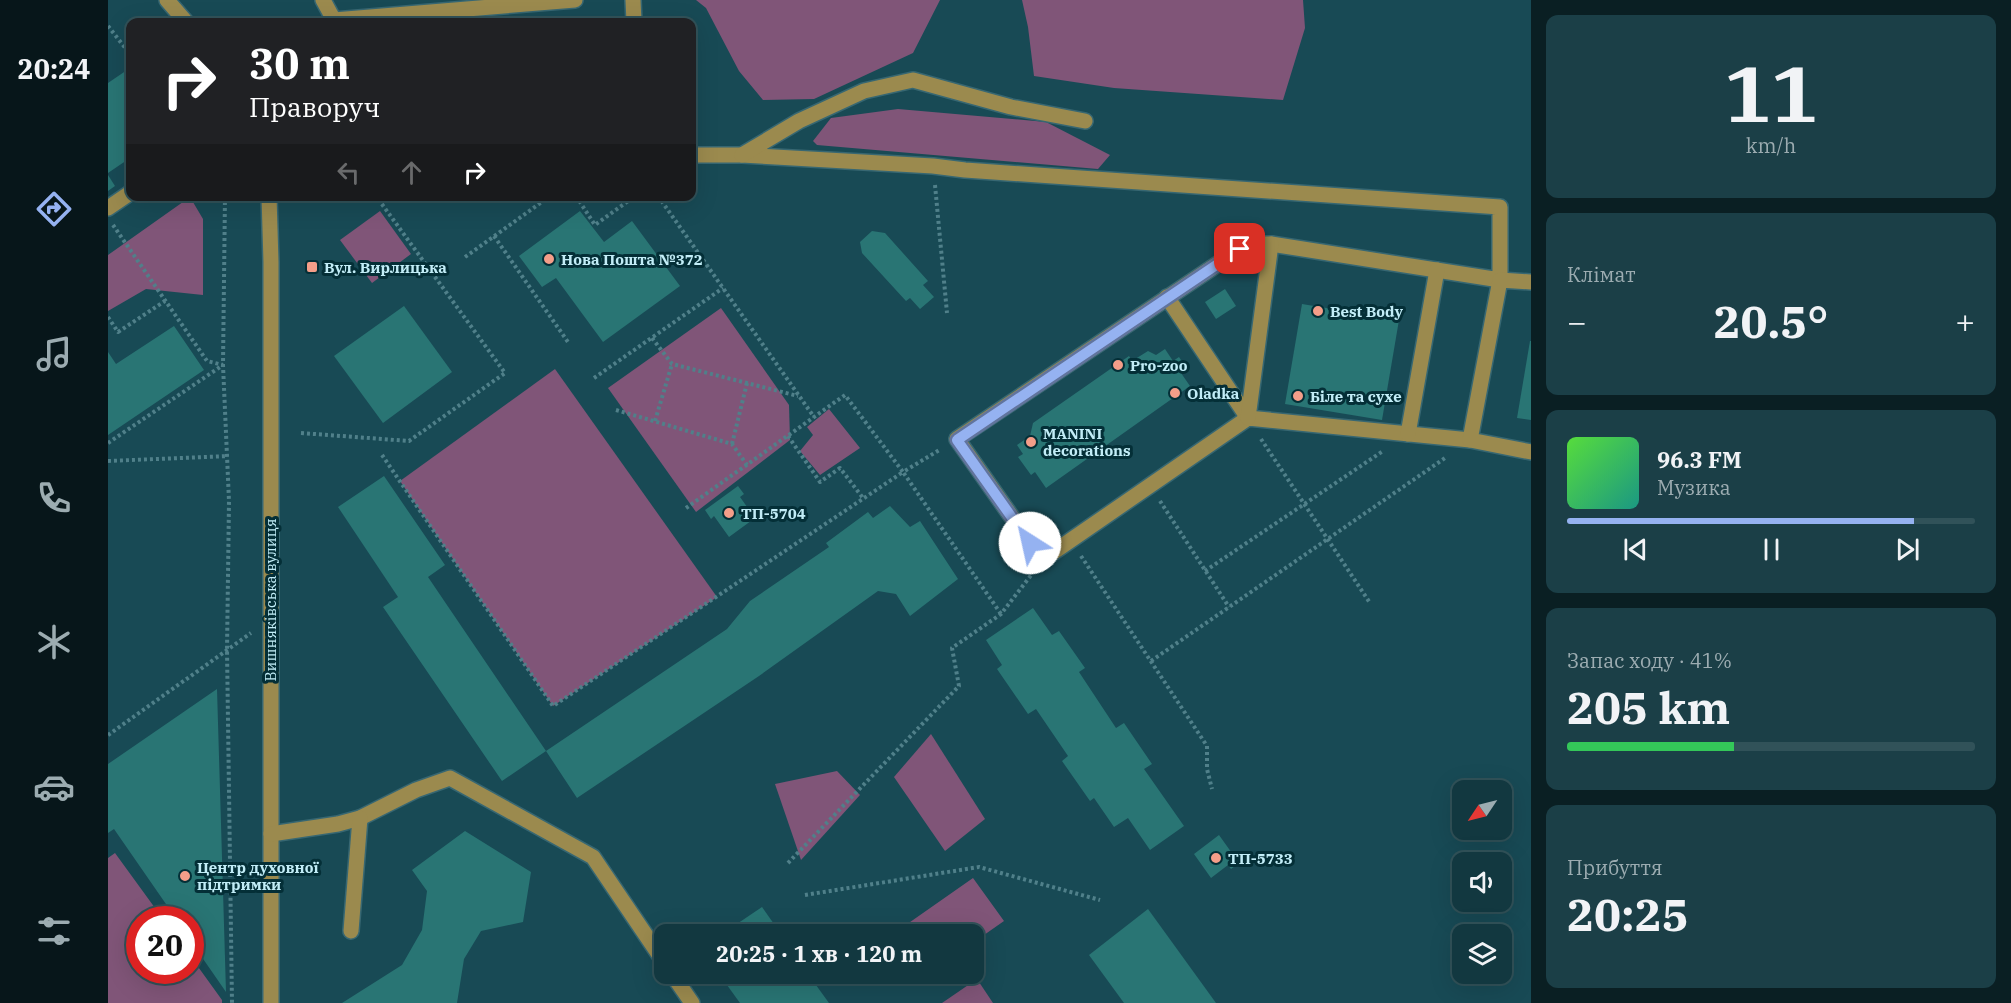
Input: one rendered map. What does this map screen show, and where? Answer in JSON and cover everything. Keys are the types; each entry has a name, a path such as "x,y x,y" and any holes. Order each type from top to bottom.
{"street":[{"path":"166,0 182,18"},
{"path":"323,0 333,18"},
{"path":"369,18 575,0"},
{"path":"633,0 634,18"},
{"path":"742,155 798,121 864,91 913,80 1011,107 1085,121"},
{"path":"696,154 933,166 1500,207 1500,280 1470,440"},
{"path":"108,208 126,196"},
{"name":"Вишняківська вулиця","path":"269,201 271,1003"},
{"path":"1531,282 1500,280 1271,244 1252,244 1240,249 1167,297 957,440 1042,560 1248,418 1470,440 1531,452"},
{"path":"1248,418 1271,244"},
{"path":"1408,434 1437,270"},
{"path":"1167,297 1248,418"},
{"path":"271,834 338,824 360,818 416,790 450,778 593,857 654,947"},
{"path":"351,931 360,818"},
{"path":"679,984 692,1003"}],"path":[{"path":"108,26 126,49"},
{"path":"933,166 947,312"},
{"path":"225,201 223,365 230,501 227,650 232,1003"},
{"path":"301,433 409,441 505,373 380,201"},
{"path":"465,257 543,201"},
{"path":"579,201 595,225 628,201"},
{"path":"662,201 813,417"},
{"path":"108,218 207,362 223,365"},
{"path":"494,236 568,342"},
{"path":"594,378 723,288"},
{"path":"108,317 118,332 165,301"},
{"path":"652,338 672,364 799,396"},
{"path":"655,421 672,364"},
{"path":"108,443 223,365"},
{"path":"732,444 747,383"},
{"path":"686,508 844,395 903,472 1001,614"},
{"path":"616,410 732,444 747,465"},
{"path":"1248,418 1370,603"},
{"path":"1206,571 1408,434"},
{"path":"788,436 820,482 840,468 863,498"},
{"path":"382,455 553,706 863,498 957,440"},
{"path":"1151,661 1470,440"},
{"path":"108,461 228,456"},
{"path":"1150,486 1229,607"},
{"path":"1070,540 1208,746 1207,769 1212,789"},
{"path":"788,863 959,686 952,648 1001,614 1042,560"},
{"path":"108,735 270,620"},
{"path":"805,895 978,867 1100,900"}],"shaded area":[{"path":"696,0 940,0 913,53 814,99 763,100 739,71 706,8"},
{"path":"1022,0 1303,0 1305,28 1283,100 1114,88 1034,76"},
{"path":"898,109 1046,122 1110,155 1098,169 817,145 813,141 831,118"},
{"path":"184,201 192,201 203,219 203,295 146,289 108,311 108,255"},
{"path":"380,211 411,254 372,283 340,240"},
{"path":"721,308 789,405 790,440 696,512 608,388"},
{"path":"555,369 717,597 553,706 400,481"},
{"path":"829,409 860,448 820,475 800,451 813,435 807,427"},
{"path":"931,734 985,819 945,851 894,777"},
{"path":"837,771 860,795 801,860 775,784"},
{"path":"115,853 154,906 126,906 126,984 204,984 204,975 222,1003 108,1003 108,858"},
{"path":"973,878 1004,921 984,935 984,924 907,924"},
{"path":"970,984 980,984 993,1003 942,1003"}],"building":[{"path":"126,71 126,161 108,173 108,83"},
{"path":"108,175 115,186 108,191"},
{"path":"580,211 604,242 632,221 680,286 603,342 556,278 542,287 519,256"},
{"path":"872,231 885,233 928,281 923,285 934,297 920,309 910,298 906,301 862,253 860,242"},
{"path":"1225,289 1236,306 1216,319 1205,302"},
{"path":"1302,304 1399,320 1382,420 1285,404"},
{"path":"404,306 452,372 383,423 334,356"},
{"path":"174,326 204,370 108,435 108,352 116,364"},
{"path":"1531,341 1531,420 1517,418"},
{"path":"1165,349 1173,361 1179,357 1187,369 1181,373 1190,386 1046,488 1035,472 1031,475 1018,457 1023,454 1017,445 1030,436 1033,423 1129,356 1132,361 1148,351 1156,355"},
{"path":"384,476 445,565 428,577 546,751 502,781 383,607 398,597 338,507"},
{"name":"ТП-5704","path":"738,486 744,494 740,497 755,518 729,537 714,516 711,519 705,510"},
{"path":"890,506 910,527 920,521 958,579 910,616 896,594 878,591 759,676 577,798 546,751 727,629 750,601 829,547 826,543 868,512 873,518"},
{"path":"1033,608 1052,635 1059,631 1085,668 1079,672 1116,728 1124,723 1152,764 1144,769 1184,826 1150,850 1128,818 1114,827 1094,798 1090,801 1062,761 1068,756 1036,709 1028,714 997,669 1002,665 986,640"},
{"name":"Центр духовної підтримки","path":"217,689 226,992 204,960 204,906 167,906 114,829 108,833 108,764"},
{"path":"465,831 531,872 523,922 481,931 464,959 457,1003 342,1003 402,965 422,930 427,891 412,870"},
{"name":"ТП-5733","path":"1219,835 1239,863 1231,869 1228,865 1211,878 1194,854"},
{"path":"762,907 774,924 737,924"},
{"path":"1148,909 1216,1003 1124,1003 1089,955"},
{"path":"726,984 815,984 829,1003 740,1003"}],"place":[{"name":"Нова Пошта №372","path":"549,259"},
{"name":"Вул. Вирлицька","path":"312,267"},
{"name":"Best Body","path":"1318,311"},
{"name":"Pro-zoo","path":"1118,365"},
{"name":"Oladka","path":"1175,393"},
{"name":"Біле та сухе","path":"1298,396"},
{"name":"MANINI decorations","path":"1031,442"},
{"name":"ТП-5704","path":"729,513"},
{"name":"ТП-5733","path":"1216,858"},
{"name":"Центр духовної підтримки","path":"185,876"}],"route":[{"path":"1030,543 957,440 1240,249"}]}
